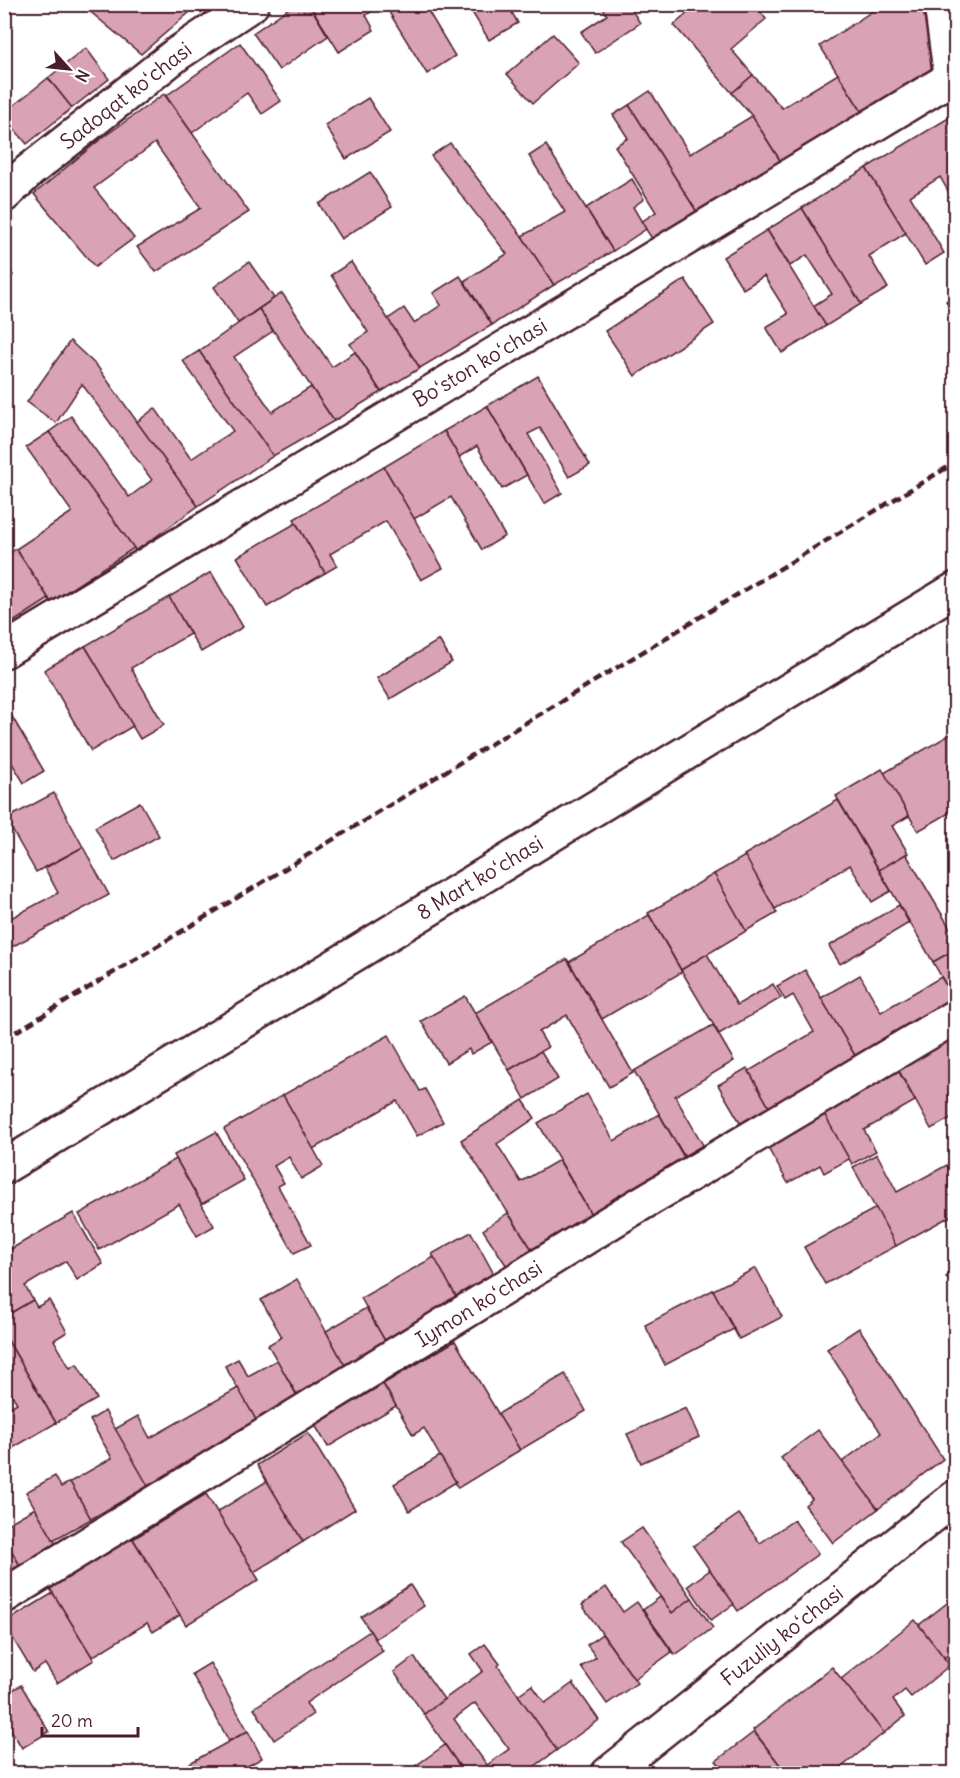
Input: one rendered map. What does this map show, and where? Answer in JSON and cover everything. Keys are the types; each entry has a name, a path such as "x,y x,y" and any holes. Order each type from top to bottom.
{"street":[{"name":"Sadoqat koʻchasi","path":"4,195 29,171 177,54 252,4"},
{"path":"941,4 954,79"},
{"name":"Boʻston koʻchasi","path":"4,651 954,79"},
{"name":"8 Mart koʻchasi","path":"4,1167 956,589"},
{"name":"Iymon koʻchasi","path":"4,1596 622,1215 956,1016"},
{"name":"Fuzuliy koʻchasi","path":"608,1773 956,1497"}],"building":[{"path":"81,4 104,4 107,7 109,4 197,6 141,54"},
{"path":"295,4 309,4 328,36 279,70 253,33"},
{"path":"309,4 377,4 379,7 366,15 374,30 339,52"},
{"path":"384,4 424,4 455,56 427,74"},
{"path":"467,4 507,4 518,23 489,40"},
{"path":"600,4 628,4 640,23 595,53 581,32 607,15"},
{"path":"698,4 754,4 766,19 731,49 753,75 732,93 674,25"},
{"path":"883,4 927,4 940,65 862,112 820,46"},
{"path":"553,34 579,63 533,103 507,74"},
{"path":"240,43 281,101 262,114 247,93 192,133 166,96"},
{"path":"86,48 109,79 72,108 48,78"},
{"path":"838,74 862,112 781,162 752,116 732,93 753,75 782,108"},
{"path":"48,78 72,108 27,144 4,117 4,113"},
{"path":"650,91 690,154 752,116 781,162 697,212 629,105"},
{"path":"164,94 249,212 156,272 137,247 201,208 155,143 94,188 134,238 95,267 34,194 102,138"},
{"path":"368,98 390,132 346,159 325,125"},
{"path":"629,105 697,212 653,240 641,222 656,212 615,146 628,138 613,115"},
{"path":"955,114 956,205 940,177 910,196 944,253 925,265 866,168"},
{"path":"450,143 522,236 554,285 492,325 464,281 507,254 431,156"},
{"path":"546,145 613,251 554,285 522,236 565,212 529,156"},
{"path":"866,168 906,233 869,256 888,288 861,304 802,208"},
{"path":"370,172 392,207 341,239 319,204"},
{"path":"632,179 644,199 633,207 646,229 613,251 586,208"},
{"path":"802,208 861,304 826,326 813,306 832,294 807,255 790,266 767,230"},
{"path":"767,230 826,326 782,353 766,327 788,314 764,276 743,289 723,257"},
{"path":"249,262 274,298 238,323 214,287"},
{"path":"351,262 420,368 381,392 350,344 368,332 331,275"},
{"path":"4,266 13,275 4,284"},
{"path":"460,276 492,325 420,368 388,319 404,308 414,323 441,305 433,293"},
{"path":"685,279 714,324 635,376 605,331"},
{"path":"282,293 332,367 355,352 381,392 334,421 259,309"},
{"path":"956,295 956,316 946,301"},
{"path":"259,309 273,331 234,357 272,412 311,387 334,421 273,456 199,351"},
{"path":"70,341 97,366 198,506 136,551 49,432 71,416 129,497 152,480 82,384 56,423 27,402"},
{"path":"199,351 273,456 198,506 137,422 155,408 191,459 233,431 183,361"},
{"path":"538,376 590,465 569,477 540,428 528,434 562,493 544,504 487,406"},
{"path":"487,406 527,475 502,489 477,446 459,457 444,431"},
{"path":"444,431 505,536 482,550 451,497 414,519 384,467"},
{"path":"49,432 134,548 51,602 16,549 72,512 26,447"},
{"path":"384,467 443,568 421,580 386,521 330,554 337,566 325,573 294,519"},
{"path":"296,523 325,573 267,607 237,557"},
{"path":"16,549 49,599 4,628 4,557"},
{"path":"211,572 243,627 201,652 169,597"},
{"path":"169,597 190,634 131,668 164,725 140,739 85,646"},
{"path":"439,640 452,662 390,699 377,678"},
{"path":"85,646 133,726 91,751 44,670"},
{"path":"4,703 44,771 24,783 4,750"},
{"path":"956,731 956,809 918,831 884,773"},
{"path":"882,769 909,816 892,826 908,853 879,870 836,796"},
{"path":"54,793 83,847 36,872 6,819"},
{"path":"838,800 891,891 872,902 850,865 775,909 744,855"},
{"path":"140,802 159,836 114,861 95,827"},
{"path":"83,847 109,895 4,951 4,911 9,919 58,893 45,868"},
{"path":"906,854 956,938 956,949 933,962 879,870"},
{"path":"745,856 777,913 746,931 714,874"},
{"path":"714,874 746,931 681,970 648,913"},
{"path":"899,905 909,923 840,964 829,946"},
{"path":"649,915 682,972 602,1019 569,962"},
{"path":"956,949 956,998 954,999 933,962"},
{"path":"707,954 737,1005 773,984 781,998 719,1034 681,970"},
{"path":"567,959 633,1073 609,1087 567,1015 539,1032 548,1047 509,1070 475,1013"},
{"path":"805,970 856,1057 769,1107 749,1071 814,1032 793,995 785,1000 777,986"},
{"path":"860,975 881,1012 941,977 954,999 856,1057 821,998"},
{"path":"465,996 492,1042 471,1054 469,1049 446,1063 421,1021"},
{"path":"713,1025 734,1061 675,1096 703,1145 684,1156 634,1071"},
{"path":"956,1034 956,1115 931,1129 897,1067"},
{"path":"389,1035 420,1091 425,1089 443,1122 417,1136 397,1101 313,1149 283,1095"},
{"path":"541,1051 558,1079 525,1099 509,1070"},
{"path":"895,1065 915,1101 864,1130 876,1151 852,1164 820,1108"},
{"path":"747,1068 769,1107 741,1124 718,1085"},
{"path":"587,1094 614,1141 659,1114 686,1161 592,1216 538,1123"},
{"path":"283,1095 323,1166 301,1179 289,1157 274,1166 284,1183 278,1186 311,1245 294,1253 224,1129"},
{"path":"523,1100 535,1118 497,1144 521,1182 559,1160 592,1216 533,1251 461,1140"},
{"path":"822,1110 849,1159 824,1173 820,1165 788,1183 765,1143"},
{"path":"216,1132 244,1180 202,1204 174,1155"},
{"path":"877,1154 897,1192 947,1165 956,1182 956,1213 896,1246 853,1167"},
{"path":"176,1159 214,1226 197,1236 179,1204 99,1250 79,1214"},
{"path":"876,1208 896,1246 825,1284 804,1247"},
{"path":"73,1213 103,1264 77,1280 66,1261 25,1286 33,1300 4,1317 4,1253"},
{"path":"508,1213 535,1254 510,1271 483,1230"},
{"path":"471,1232 495,1276 457,1298 432,1254"},
{"path":"434,1257 462,1307 389,1348 361,1298"},
{"path":"756,1268 782,1317 739,1339 713,1290"},
{"path":"956,1271 956,1291 946,1277"},
{"path":"297,1279 348,1371 300,1400 268,1345 282,1337 261,1300"},
{"path":"713,1290 734,1329 665,1365 645,1325"},
{"path":"33,1300 37,1307 49,1300 67,1332 54,1340 70,1368 77,1364 97,1399 56,1423 4,1334 4,1317"},
{"path":"366,1308 389,1348 348,1371 326,1331"},
{"path":"859,1328 943,1459 878,1509 842,1462 881,1433 827,1349"},
{"path":"4,1334 56,1423 4,1453 4,1411 17,1403 4,1382"},
{"path":"455,1341 520,1450 458,1488 424,1428 413,1435 383,1384"},
{"path":"238,1359 248,1376 277,1360 301,1403 260,1427 225,1366"},
{"path":"565,1374 586,1411 520,1450 498,1414"},
{"path":"383,1384 396,1406 328,1447 315,1425"},
{"path":"238,1388 260,1427 150,1490 115,1429 138,1416 150,1438"},
{"path":"686,1408 699,1437 641,1463 627,1434"},
{"path":"105,1411 148,1486 91,1519 70,1482 112,1458 90,1420"},
{"path":"818,1430 878,1509 833,1543 805,1505 812,1499 781,1458"},
{"path":"308,1433 355,1509 303,1542 257,1465"},
{"path":"440,1456 456,1482 409,1511 394,1484"},
{"path":"55,1476 61,1487 70,1482 91,1519 53,1540 26,1492"},
{"path":"267,1481 303,1542 254,1572 217,1512"},
{"path":"206,1494 259,1580 186,1625 133,1539"},
{"path":"35,1508 58,1548 22,1569 4,1538 4,1526"},
{"path":"739,1514 760,1543 794,1520 818,1554 738,1611 693,1546"},
{"path":"642,1528 692,1598 672,1613 621,1542"},
{"path":"131,1536 180,1615 153,1632 147,1623 92,1657 49,1587"},
{"path":"4,1538 22,1569 4,1579"},
{"path":"710,1570 734,1604 711,1620 688,1586"},
{"path":"410,1585 424,1606 375,1639 361,1617"},
{"path":"606,1587 623,1612 637,1602 672,1652 634,1679 582,1605"},
{"path":"53,1593 94,1660 57,1683 45,1664 33,1672 12,1637 4,1642 4,1623"},
{"path":"956,1596 956,1649 944,1658 919,1625"},
{"path":"660,1597 672,1613 692,1598 713,1628 675,1655 643,1610"},
{"path":"915,1620 950,1665 911,1697 905,1690 893,1700 905,1716 884,1733 841,1679"},
{"path":"370,1631 383,1651 306,1703 313,1714 274,1740 254,1708"},
{"path":"602,1634 637,1683 607,1704 581,1667 596,1657 587,1645"},
{"path":"485,1644 557,1750 524,1774 465,1774 424,1714 483,1671 471,1654","holes":["475,1703 509,1749 487,1765 454,1719"]},
{"path":"956,1649 956,1672 944,1658"},
{"path":"414,1657 444,1699 424,1714 394,1672"},
{"path":"210,1663 248,1731 229,1741 192,1674"},
{"path":"832,1667 884,1733 833,1774 787,1774 753,1730"},
{"path":"573,1683 599,1720 557,1750 518,1695 532,1685 545,1703"},
{"path":"21,1685 49,1732 22,1748 4,1718 4,1695"},
{"path":"248,1731 262,1758 234,1774 170,1774"},
{"path":"754,1732 787,1774 726,1774 716,1761"},
{"path":"445,1745 465,1774 404,1774"},
{"path":"719,1764 726,1774 706,1774"}],"railway":[{"path":"4,1039 956,462"}]}
